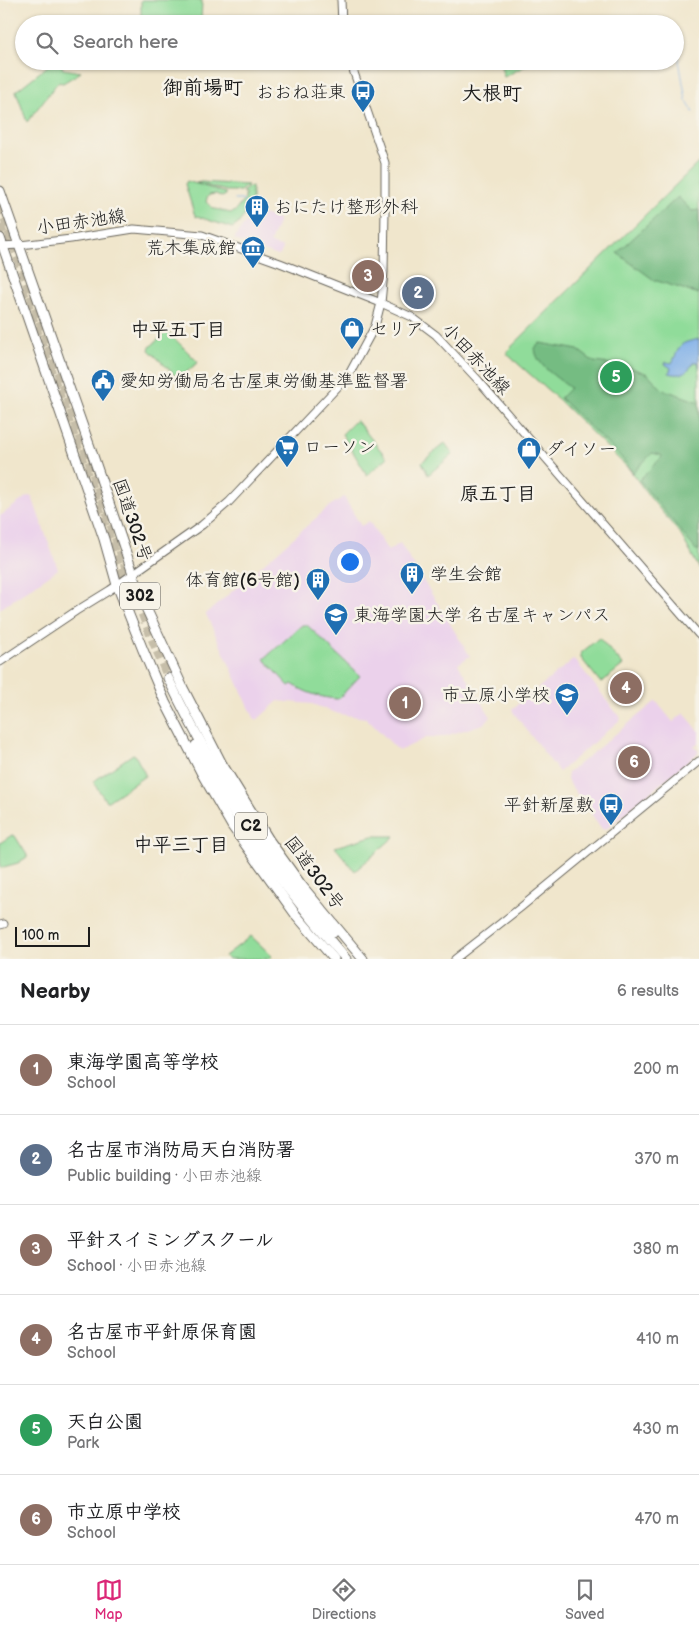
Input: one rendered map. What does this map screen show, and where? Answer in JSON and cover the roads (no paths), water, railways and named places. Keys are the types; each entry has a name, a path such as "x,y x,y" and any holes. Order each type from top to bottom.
{"highway":[{"name":"国道302号","path":"0,191 132,573 141,597 183,688 222,764 269,840 302,886 363,959"},
{"name":"国道302号","path":"1,243 104,539 117,585 165,702 202,774 232,826 296,915 334,959"},
{"name":"C2","path":"346,959 289,891 254,843 201,756 166,679 205,751 260,840 319,917 355,959"}],"street":[{"path":"341,0 342,15"},
{"path":"0,662 117,585 202,525 229,502 348,376 375,326 381,303 384,272 385,164 353,70"},
{"name":"小田赤池線","path":"1,243 20,245 134,229 202,235 280,263 412,317 436,335 479,381 699,634"},
{"path":"454,959 520,908 699,761"}],"water":[{"path":"699,339 699,367 698,362 694,362 684,373 669,373 671,368 665,364 666,362 672,363 681,345"}],"waterway":[{"path":"681,70 686,100 693,112"},
{"path":"235,200 242,200 245,203"}],"tunnel":[{"path":"0,206 141,611 168,678"},
{"path":"0,225 7,245"},
{"path":"22,288 135,611"}],"place":[{"name":"おおね荘東","path":"363,113"},
{"name":"おにたけ整形外科","path":"257,228"},
{"name":"荒木集成館","path":"253,269"},
{"name":"平針スイミングスクール","path":"368,276"},
{"name":"名古屋市消防局天白消防署","path":"418,293"},
{"name":"セリア","path":"352,350"},
{"name":"天白公園","path":"616,377"},
{"name":"愛知労働局名古屋東労働基準監督署","path":"103,402"},
{"name":"ローソン","path":"287,468"},
{"name":"ダイソー","path":"529,470"},
{"name":"学生会館","path":"412,595"},
{"name":"体育館(6号館)","path":"318,601"},
{"name":"東海学園大学 名古屋キャンパス","path":"336,636"},
{"name":"名古屋市平針原保育園","path":"626,688"},
{"name":"東海学園高等学校","path":"405,703"},
{"name":"市立原小学校","path":"567,716"},
{"name":"市立原中学校","path":"634,762"},
{"name":"平針新屋敷","path":"611,826"}],"district":[{"name":"御前場町","path":"203,88"},
{"name":"大根町","path":"492,94"},
{"name":"中平五丁目","path":"178,330"},
{"name":"原五丁目","path":"498,494"},
{"name":"中平三丁目","path":"181,845"}]}
